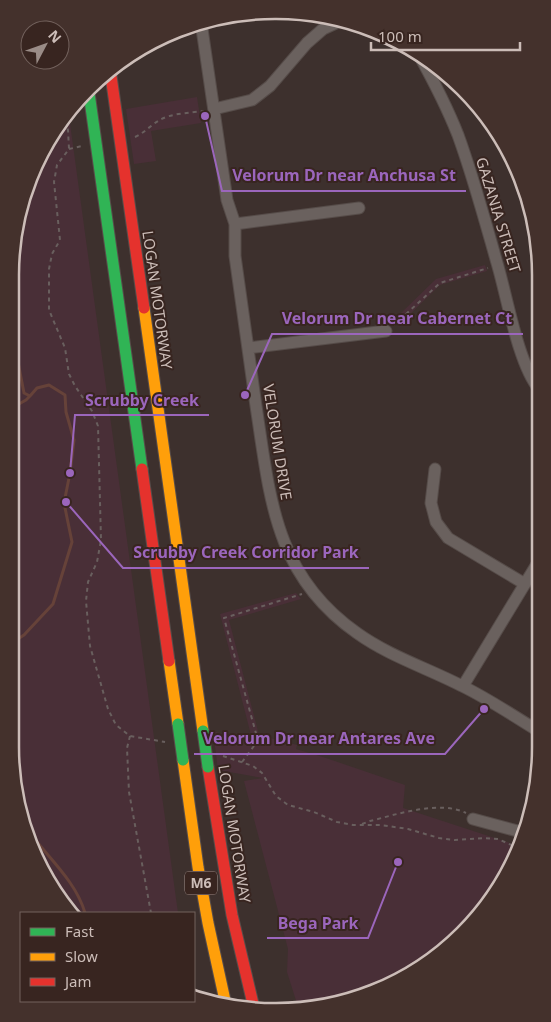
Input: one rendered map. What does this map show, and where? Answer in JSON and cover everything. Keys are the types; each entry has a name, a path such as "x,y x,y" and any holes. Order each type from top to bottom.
{"highway":[{"name":"LOGAN MOTORWAY","path":"111,78 208,767 232,915 253,1002"},
{"name":"M6","path":"90,98 198,867 225,998"}],"street":[{"path":"214,109 252,100 270,86 307,43 323,29 332,25"},
{"name":"VELORUM DRIVE","path":"202,29 227,200 235,224 234,256 269,497 285,546 310,588 336,616 370,642 464,686 532,727"},
{"name":"GAZANIA STREET","path":"426,68 446,105 459,136 498,265 520,348 532,376"},
{"path":"235,224 359,208"},
{"path":"248,348 386,331"},
{"path":"435,469 431,502 436,522 444,533 448,538 525,584"},
{"path":"464,686 532,572"},
{"path":"474,819 518,831"}],"path":[{"path":"131,138 143,134 160,120 176,115 214,109"},
{"path":"67,126 69,149 58,165 54,182 60,240 52,254 49,269 49,310 65,348 69,374 92,411 98,426 101,540 97,562 88,582 86,601 90,646 108,709 116,724 130,736 126,748 129,792 151,912"},
{"path":"69,149 82,146"},
{"path":"386,331 440,283 498,265"},
{"path":"242,762 254,746 257,737 224,618 299,596 310,588"},
{"path":"231,758 253,766 262,773 276,796 288,805 314,812 337,822 408,828 439,838 455,840 498,839 513,846"},
{"path":"360,825 370,820 432,807 448,807 460,810 470,814 474,819"}],"shaded area":[{"path":"197,97 201,123 151,131 156,161 134,164 126,109"},
{"path":"70,122 178,912 79,912 53,875 38,845 27,813 21,780 19,763 19,259 27,209 32,193 45,162"},
{"path":"485,265 487,271 440,285 404,320 399,315 436,279"},
{"path":"296,593 301,599 229,620 259,735 297,745 296,749 405,785 403,808 513,844 498,875 469,916 432,950 404,969 374,984 342,995 297,1002 287,972 288,949 244,781 263,778 218,770 213,731 253,743 220,614"}],"waterway":[{"path":"19,367 24,393 30,396 37,388 49,385 65,395 66,412 74,440 64,503 72,542 53,604 19,638"},
{"path":"19,404 30,396"},
{"path":"37,842 70,882 85,912"}],"traffic: fast":[{"path":"90,98 142,469"},
{"path":"178,724 183,760"},
{"path":"203,731 208,767"}],"traffic: slow":[{"path":"144,308 203,731"},
{"path":"169,661 178,724"},
{"path":"183,760 198,867 224,998"}],"traffic: jam":[{"path":"111,78 144,308"},
{"path":"142,469 169,661"},
{"path":"208,767 232,915 253,1002"}],"place":[{"name":"Velorum Dr near Anchusa St","path":"205,116"},
{"name":"Velorum Dr near Cabernet Ct","path":"245,395"},
{"name":"Scrubby Creek","path":"70,473"},
{"name":"Scrubby Creek Corridor Park","path":"66,502"},
{"name":"Velorum Dr near Antares Ave","path":"484,709"},
{"name":"Bega Park","path":"398,862"}]}
